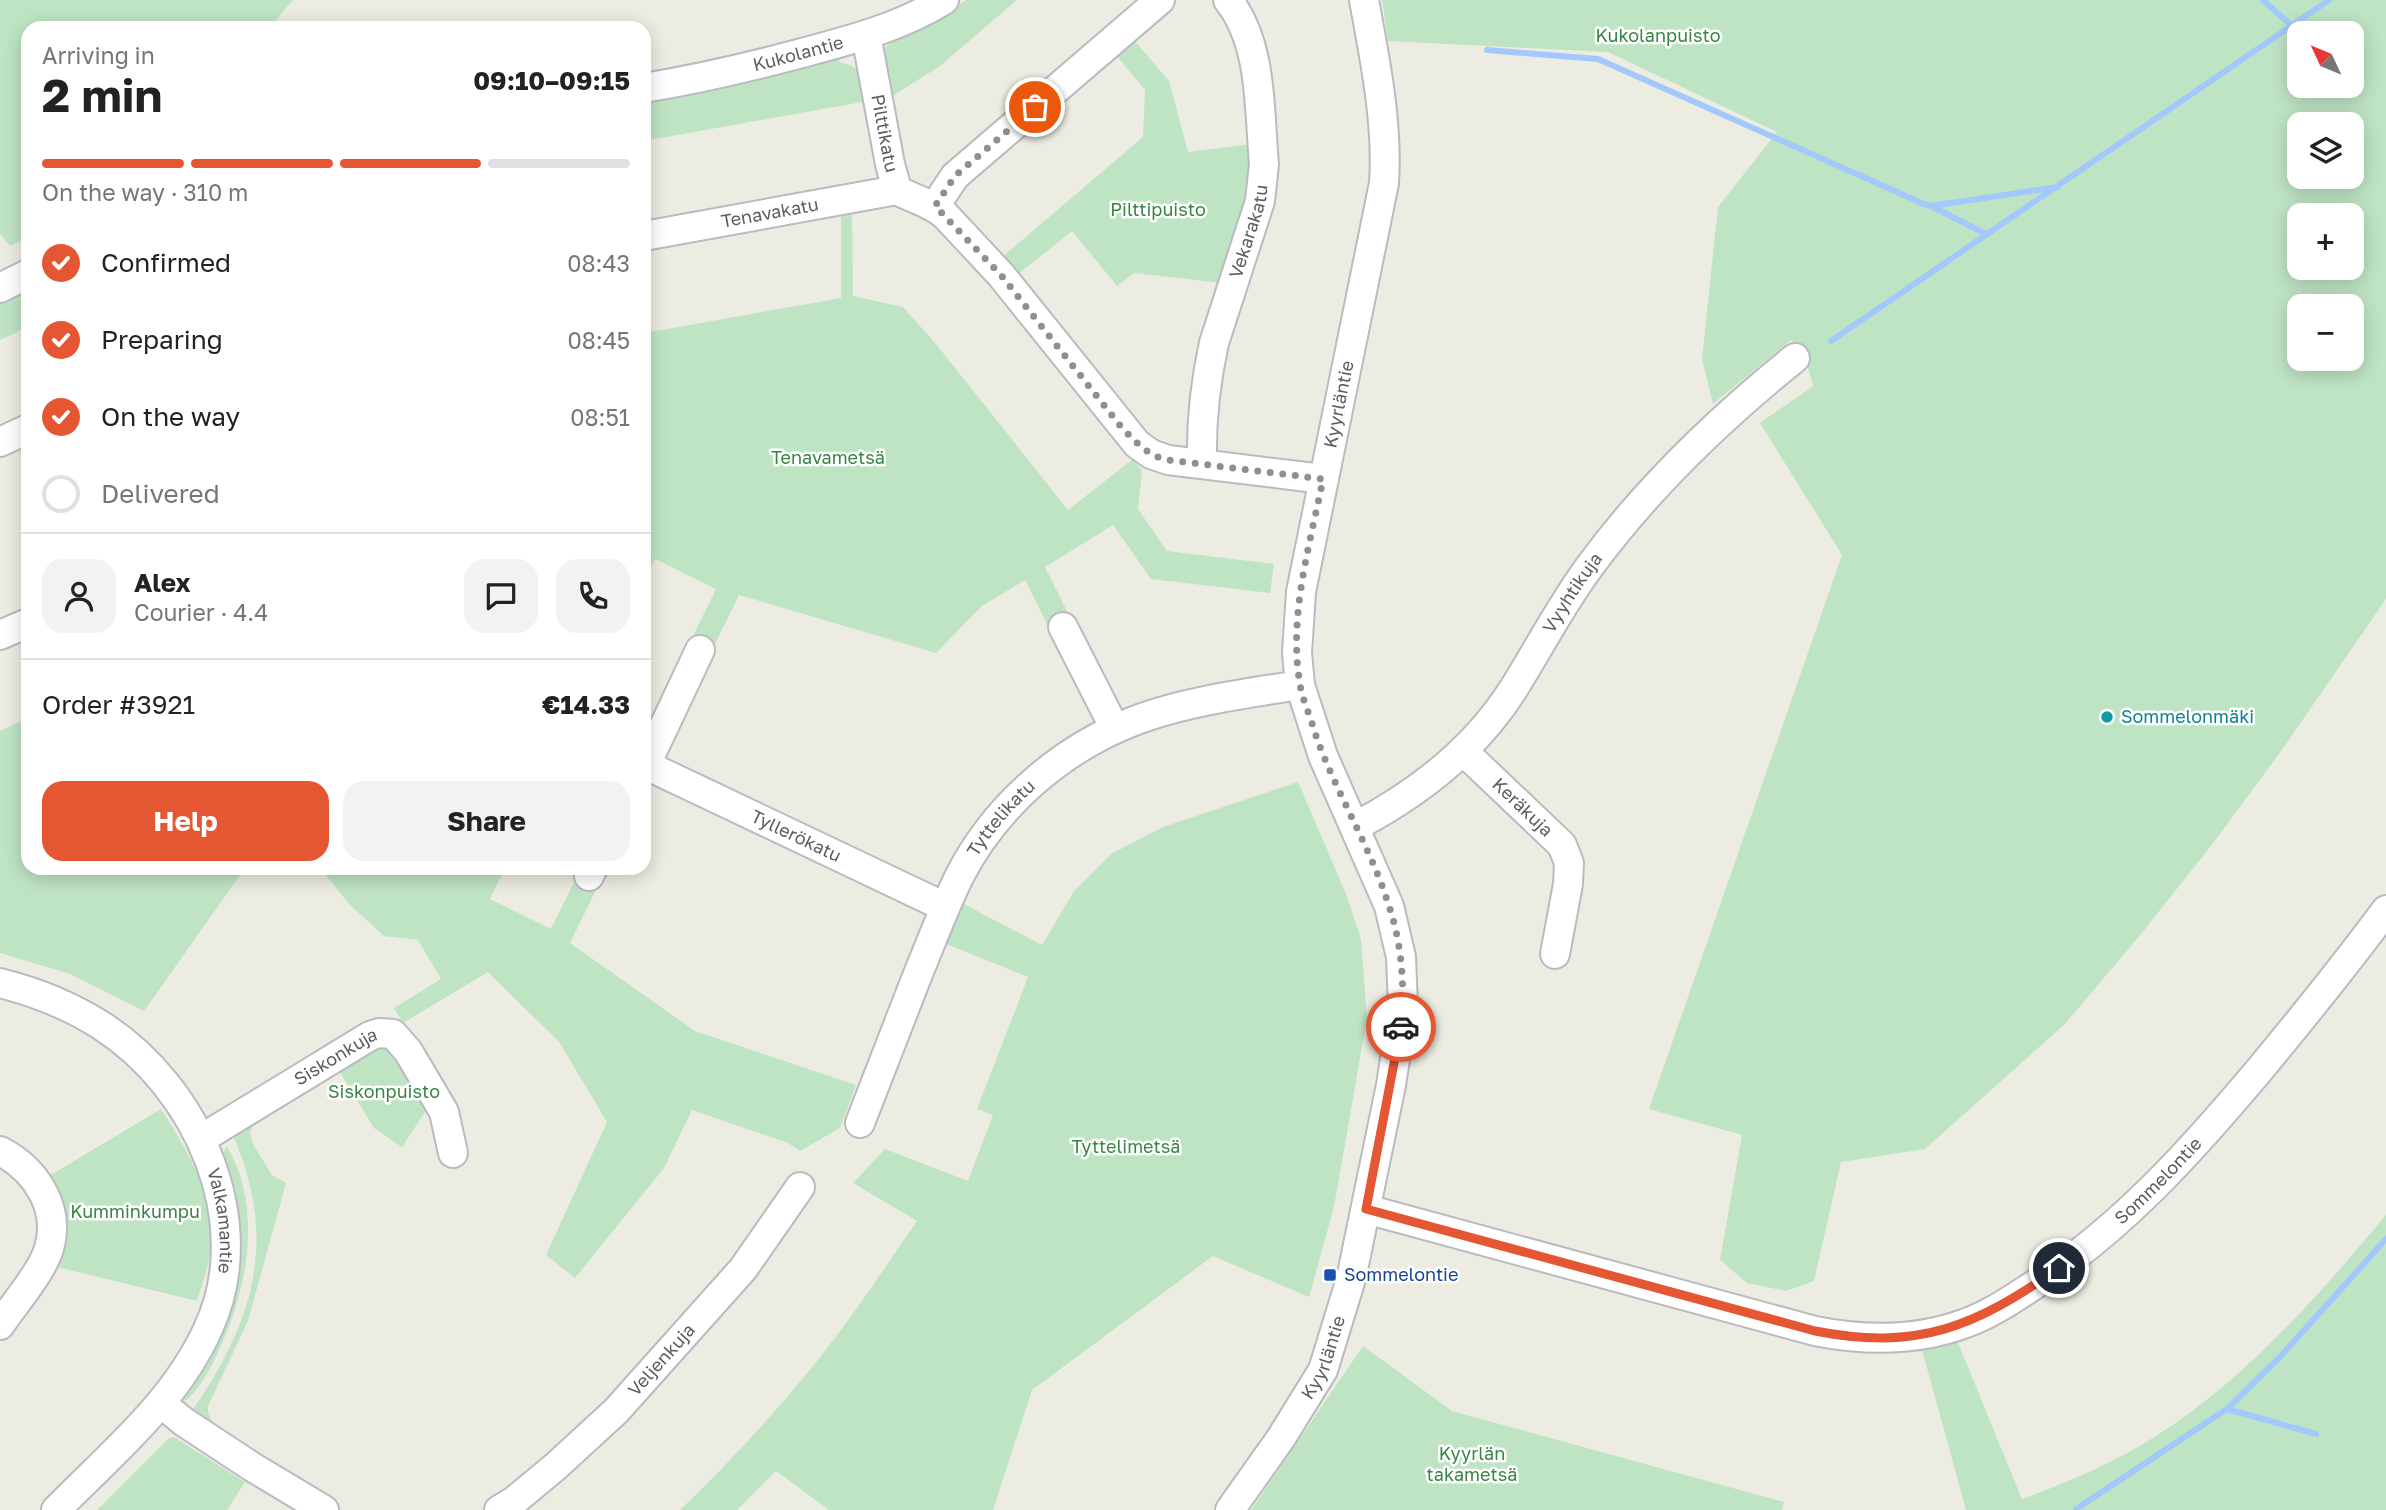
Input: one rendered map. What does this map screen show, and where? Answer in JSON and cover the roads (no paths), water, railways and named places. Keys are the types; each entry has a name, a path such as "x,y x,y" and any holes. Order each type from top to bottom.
{"street":[{"name":"Kukolantie","path":"651,87 698,79 866,35 915,16 944,0"},
{"path":"935,206 955,176 1160,0"},
{"name":"Vekarakatu","path":"1202,463 1202,413 1214,343 1264,181 1262,137 1251,50 1243,23 1228,0"},
{"name":"Kyyrläntie","path":"1230,1510 1323,1370 1339,1324 1366,1209 1400,1038 1403,978 1389,905 1323,756 1300,685 1297,653 1301,592 1384,184 1386,159 1383,126 1364,0"},
{"name":"Pilttikatu","path":"866,35 891,171 897,190 935,206 1001,275 1137,444 1160,459 1323,479"},
{"name":"Tenavakatu","path":"651,235 897,190"},
{"path":"0,288 21,278"},
{"name":"Vyyhtikuja","path":"1356,826 1416,792 1463,751 1513,690 1588,568 1644,498 1742,402 1795,358"},
{"path":"0,442 21,432"},
{"path":"0,635 21,625"},
{"path":"1063,627 1115,729"},
{"path":"651,754 700,650"},
{"name":"Tyttelikatu","path":"860,1123 945,907 976,849 992,825 1012,803 1068,755 1115,729 1178,708 1300,685"},
{"name":"Keräkuja","path":"1463,751 1562,845 1569,863 1568,884 1555,954"},
{"name":"Tyllerökatu","path":"651,770 945,907"},
{"name":"Sommelontie","path":"1366,1209 1815,1331 1863,1338 1912,1336 1943,1331 1969,1322 2042,1280 2077,1256 2145,1197 2236,1098 2333,981 2386,910"},
{"name":"Valkamantie","path":"0,983 75,1010 104,1027 134,1050 160,1077 201,1139 215,1173 225,1210 228,1252 224,1281 219,1304 199,1349 162,1404 56,1510"},
{"name":"Siskonkuja","path":"201,1139 370,1036 386,1033 393,1034 408,1051 444,1112 453,1153"},
{"path":"0,1150 29,1171 42,1189 50,1207 52,1225 49,1248 43,1262 0,1325"},
{"name":"Veljenkuja","path":"499,1510 555,1467 616,1411 743,1269 800,1187"},
{"path":"162,1404 184,1422 254,1468 324,1510"}],"waterway":[{"path":"2263,0 2287,22"},
{"path":"1831,341 2329,0"},
{"path":"1487,50 1598,59 1931,206 2058,187"},
{"path":"1931,206 1986,234"},
{"path":"2076,1509 2227,1409 2280,1357 2386,1239"},
{"path":"2227,1409 2316,1434"}],"place":[{"name":"Sommelonmäki","path":"2107,717"},
{"name":"Sommelontie","path":"1330,1275"}],"park label":[{"name":"Kukolanpuisto","path":"1658,36"},
{"name":"Pilttipuisto","path":"1158,210"},
{"name":"Tenavametsä","path":"828,458"},
{"name":"Siskonpuisto","path":"384,1092"},
{"name":"Tyttelimetsä","path":"1126,1147"},
{"name":"Kumminkumpu","path":"135,1212"},
{"name":"Kyyrlän takametsä","path":"1472,1464"}]}
